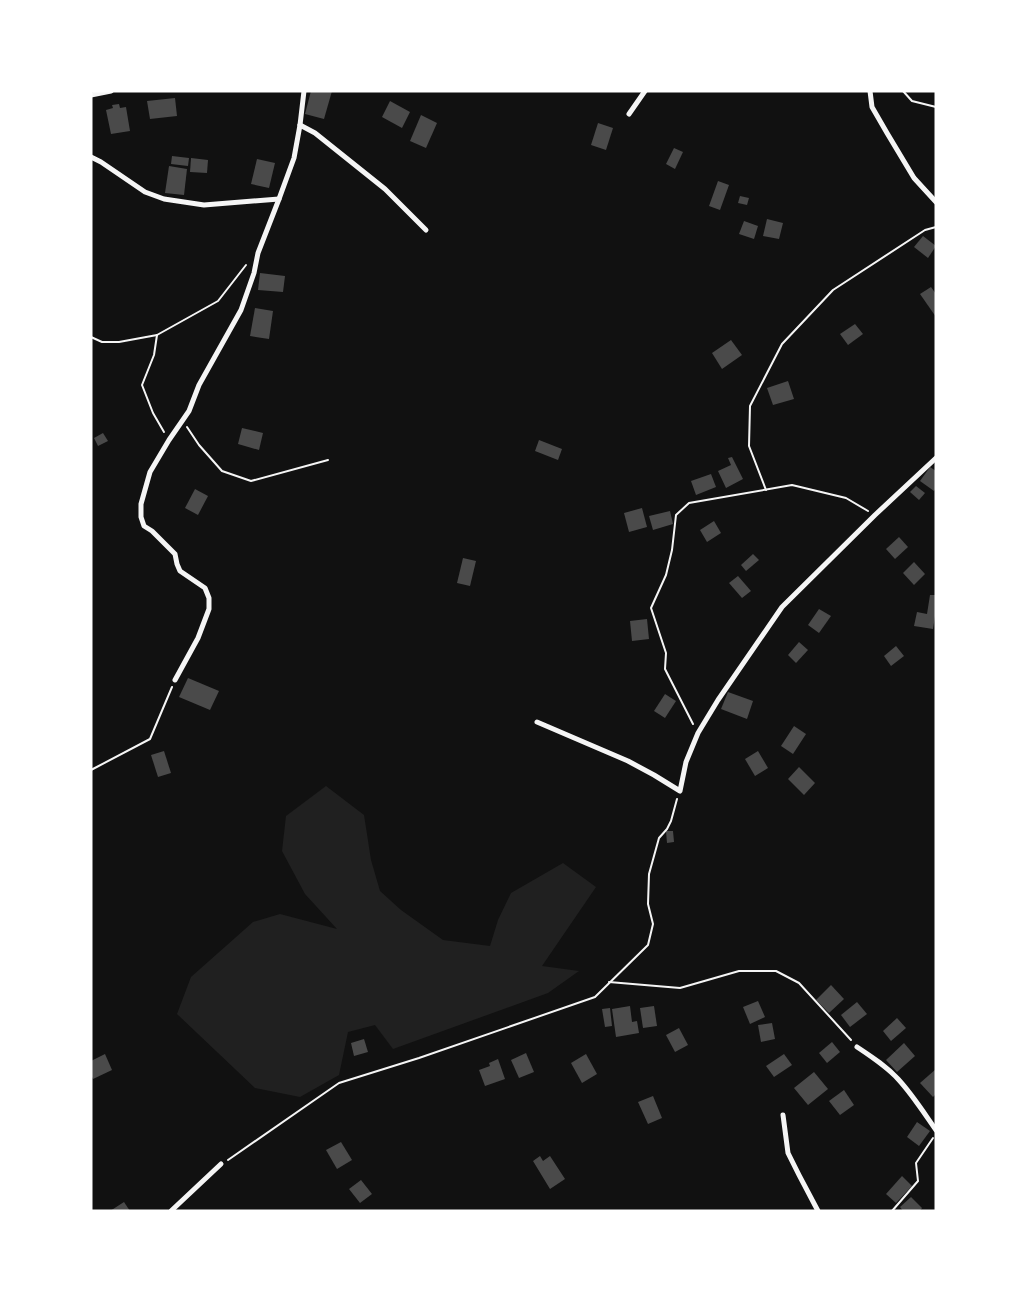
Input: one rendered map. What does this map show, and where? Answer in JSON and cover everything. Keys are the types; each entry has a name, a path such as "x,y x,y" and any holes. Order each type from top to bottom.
{"street":[{"path":"91,95 111,91"},
{"path":"175,680 198,638 209,609 209,598 205,588 180,571 175,554 152,531 144,526 141,517 141,504 150,472 189,411 199,385 242,310 254,273 258,253 294,158 304,91"},
{"path":"629,114 645,91"},
{"path":"870,91 872,107 887,133 914,178 936,202"},
{"path":"300,125 315,133 385,189 426,230"},
{"path":"91,157 146,192 164,199 204,205 279,199"},
{"path":"537,722 628,761 654,774 680,791 686,762 698,733 718,700 782,607 936,458"},
{"path":"857,1047 881,1063 899,1080 936,1130"},
{"path":"783,1115 788,1153 818,1211"},
{"path":"171,1211 222,1164"}],"path":[{"path":"903,91 912,101 936,107"},
{"path":"766,490 749,446 750,406 782,344 833,290 925,230 936,227"},
{"path":"91,337 102,342 119,342 157,335 218,301 246,265"},
{"path":"157,335 154,354 142,385 152,413 169,440"},
{"path":"182,422 222,471 251,481 328,460"},
{"path":"698,733 665,669 666,653 651,608 666,575 672,550 676,515 689,503 792,485 846,498 875,515"},
{"path":"91,770 150,739 175,680"},
{"path":"222,1164 338,1083 419,1058 595,996 648,945 653,924 648,904 649,874 659,838 667,830 680,791"},
{"path":"609,982 680,988 739,971 776,971 798,983 857,1047"},
{"path":"892,1211 918,1182 916,1163 936,1134"}],"shaded area":[{"path":"326,786 364,815 371,860 380,891 401,910 443,940 490,946 498,920 511,893 563,863 596,887 542,966 579,971 548,993 393,1049 375,1025 348,1032 339,1075 300,1097 255,1088 177,1014 191,977 253,922 280,914 337,929 305,894 282,851 286,816"}],"building":[{"path":"311,91 332,91 324,119 305,114"},
{"path":"175,98 177,116 150,119 147,101"},
{"path":"390,101 410,112 402,128 382,117"},
{"path":"119,104 120,108 126,107 130,131 111,134 106,110 113,108 112,105"},
{"path":"421,115 437,123 426,148 410,141"},
{"path":"598,123 613,128 606,150 591,145"},
{"path":"674,148 683,152 675,169 666,164"},
{"path":"172,156 189,158 188,166 171,164"},
{"path":"191,158 208,160 207,173 190,172"},
{"path":"257,159 275,163 269,188 251,184"},
{"path":"169,166 187,169 184,195 165,193"},
{"path":"718,181 729,185 720,210 709,206"},
{"path":"740,196 749,198 747,205 738,203"},
{"path":"767,219 783,223 779,239 763,236"},
{"path":"744,221 758,226 754,239 739,234"},
{"path":"923,236 936,246 928,258 914,247"},
{"path":"260,273 285,276 283,292 258,290"},
{"path":"931,287 936,294 936,317 920,294"},
{"path":"255,308 273,311 269,339 250,336"},
{"path":"855,324 863,334 848,345 840,334"},
{"path":"731,340 742,355 722,369 712,353"},
{"path":"788,381 794,399 773,405 767,388"},
{"path":"242,428 263,433 259,450 238,444"},
{"path":"103,433 108,441 98,446 94,438"},
{"path":"539,440 562,449 558,460 535,451"},
{"path":"732,457 743,479 726,488 718,471 731,465 728,458"},
{"path":"930,467 936,471 936,488 934,491 920,481"},
{"path":"711,474 716,487 696,495 691,481"},
{"path":"916,486 925,493 919,500 910,492"},
{"path":"195,489 208,496 198,515 185,508"},
{"path":"642,508 647,527 629,532 624,513"},
{"path":"670,511 673,524 653,530 649,516"},
{"path":"714,521 721,533 707,542 700,530"},
{"path":"899,537 908,547 895,559 886,549"},
{"path":"753,554 759,560 746,571 741,565"},
{"path":"463,558 476,561 470,586 457,583"},
{"path":"914,562 925,574 914,585 903,573"},
{"path":"738,576 751,591 742,598 729,583"},
{"path":"930,595 936,595 933,629 914,626 917,612 927,614"},
{"path":"819,609 831,616 819,633 808,625"},
{"path":"647,619 649,639 632,641 630,621"},
{"path":"799,642 808,650 796,663 788,655"},
{"path":"896,646 904,656 891,666 884,656"},
{"path":"188,678 219,691 210,710 179,697"},
{"path":"728,692 753,701 747,719 721,709"},
{"path":"665,694 676,701 665,718 654,711"},
{"path":"794,726 806,734 793,754 781,746"},
{"path":"164,751 171,773 158,777 151,755"},
{"path":"758,751 768,768 755,776 745,759"},
{"path":"799,767 815,783 804,795 788,779"},
{"path":"666,831 673,831 674,842 667,843"},
{"path":"831,985 844,999 829,1013 816,1000"},
{"path":"758,1001 765,1017 750,1024 743,1007"},
{"path":"857,1002 867,1014 850,1027 841,1015"},
{"path":"630,1006 632,1022 637,1021 639,1033 616,1037 612,1009"},
{"path":"654,1006 657,1026 643,1028 640,1008"},
{"path":"610,1008 612,1026 605,1027 602,1009"},
{"path":"897,1018 906,1028 891,1041 883,1031"},
{"path":"772,1023 775,1039 761,1042 758,1025"},
{"path":"679,1028 688,1045 675,1052 666,1035"},
{"path":"364,1039 368,1052 354,1056 351,1043"},
{"path":"832,1042 840,1052 827,1063 819,1053"},
{"path":"904,1043 915,1056 897,1072 886,1060"},
{"path":"526,1053 534,1072 519,1078 511,1060"},
{"path":"105,1054 112,1070 93,1079 91,1075 91,1061"},
{"path":"586,1054 597,1074 582,1083 571,1063"},
{"path":"784,1054 792,1065 774,1077 766,1066"},
{"path":"498,1059 505,1079 485,1086 479,1070 490,1066 489,1063"},
{"path":"936,1069 936,1094 933,1097 920,1083"},
{"path":"814,1072 828,1089 808,1105 794,1088"},
{"path":"844,1090 854,1105 840,1115 829,1101"},
{"path":"653,1096 662,1118 648,1124 638,1102"},
{"path":"917,1122 930,1131 919,1146 907,1137"},
{"path":"341,1142 352,1160 337,1169 326,1150"},
{"path":"540,1156 543,1161 550,1156 565,1179 550,1189 533,1161"},
{"path":"902,1176 912,1186 896,1203 886,1194"},
{"path":"361,1180 372,1194 360,1203 349,1189"},
{"path":"911,1197 922,1208 920,1211 903,1211 900,1207"},
{"path":"124,1202 130,1211 110,1211"}]}
